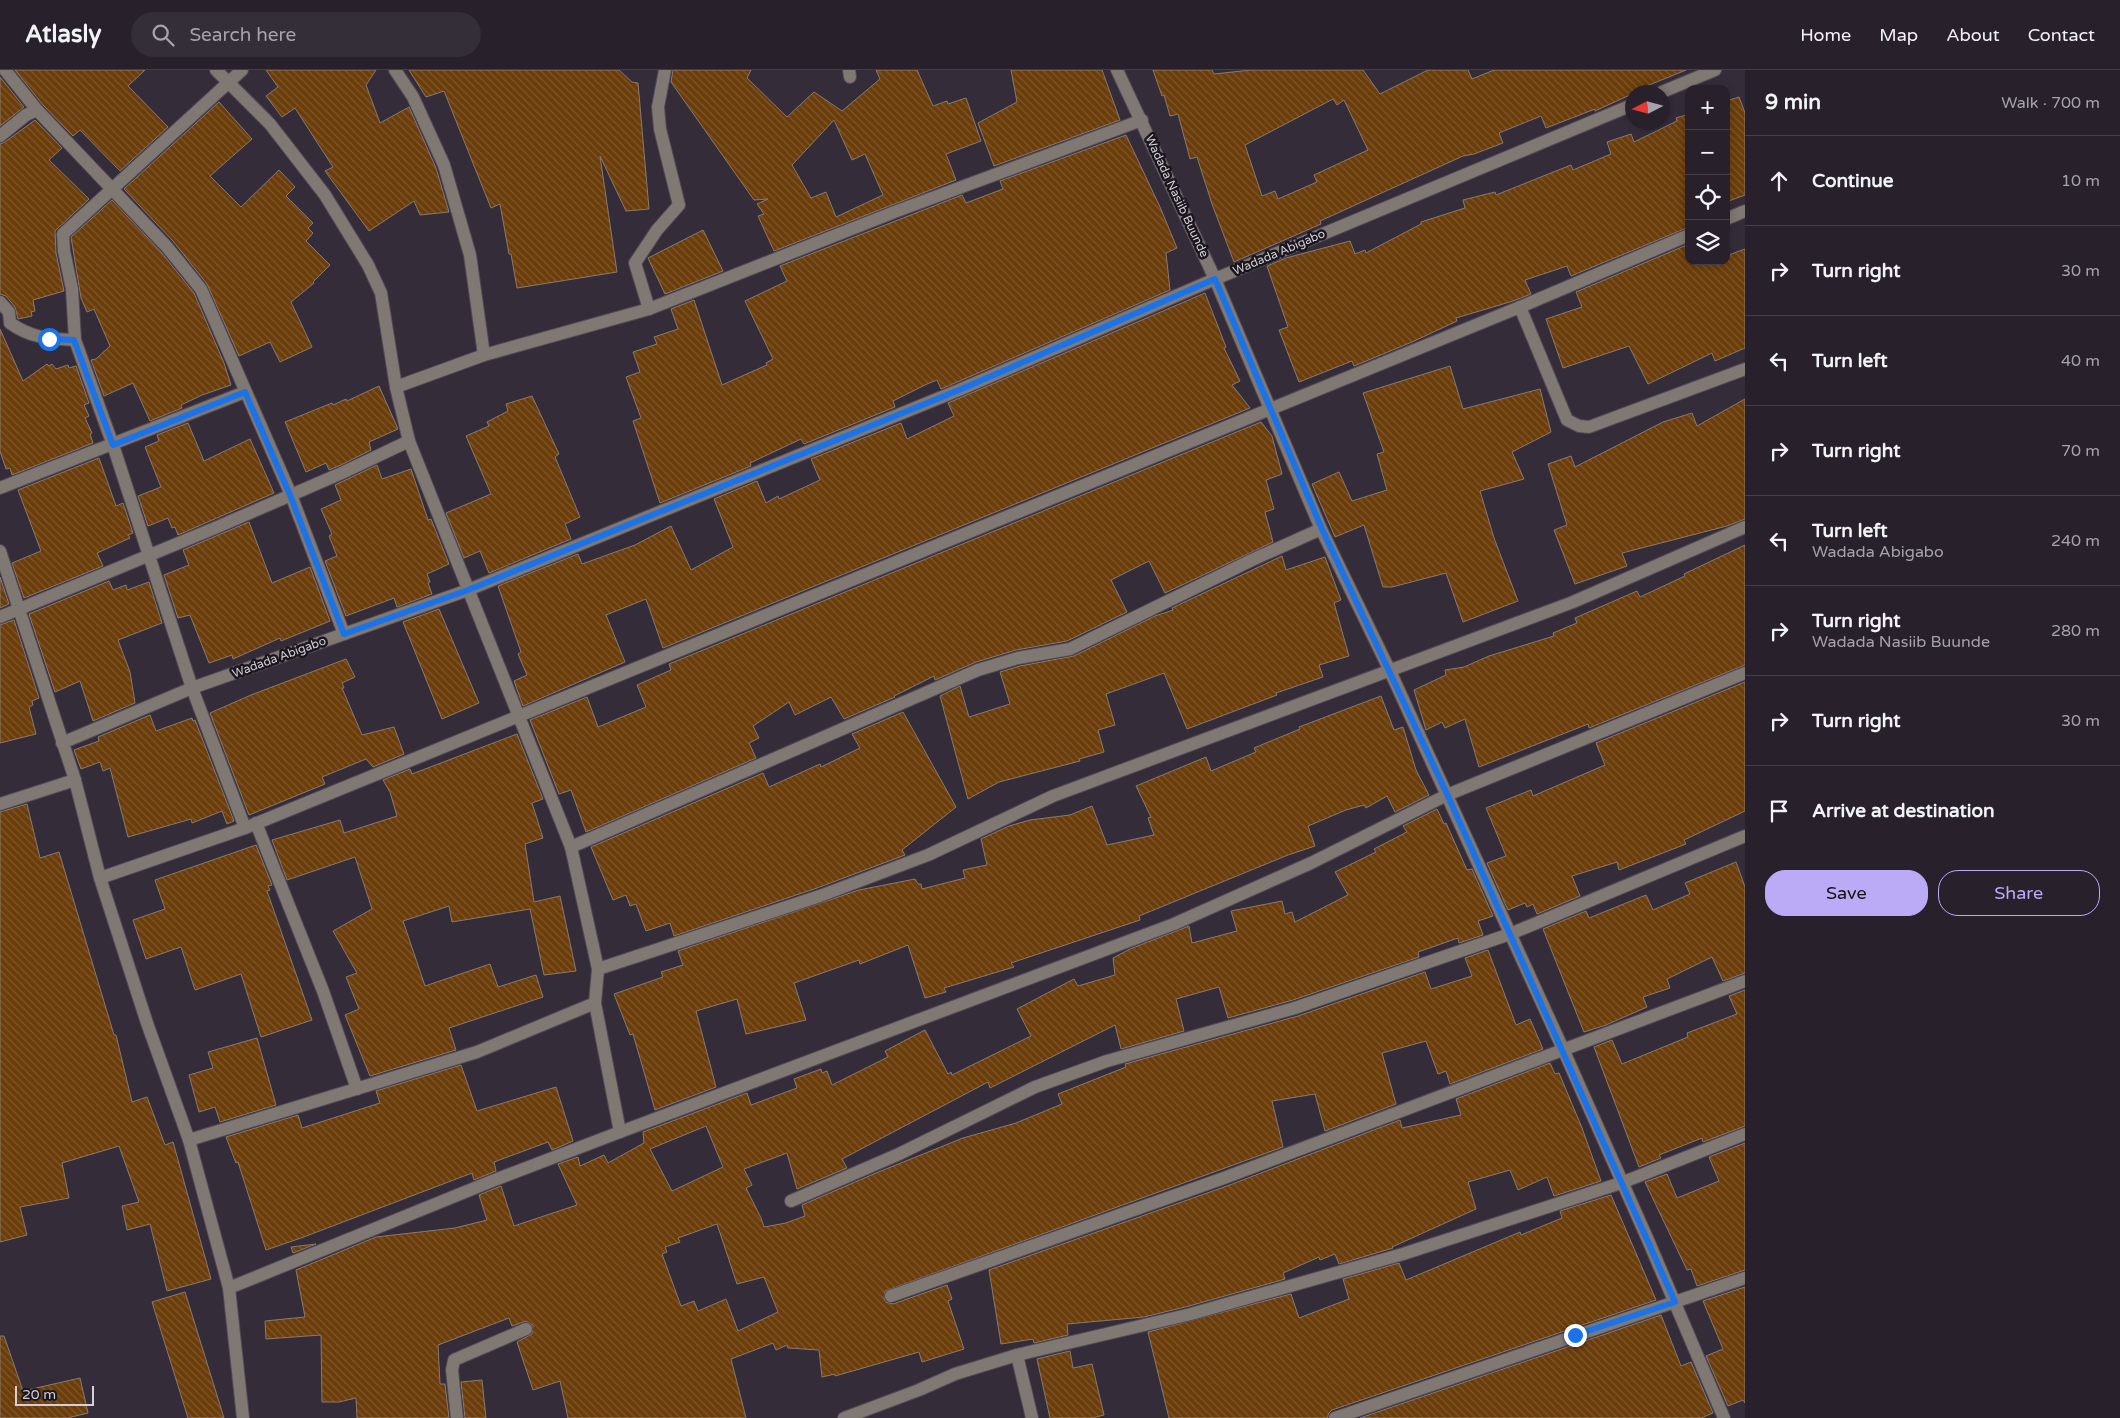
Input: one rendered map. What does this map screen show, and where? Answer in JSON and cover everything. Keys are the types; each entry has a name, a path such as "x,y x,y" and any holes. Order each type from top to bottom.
{"street":[{"path":"5,70 37,110 167,247 201,289 290,495 344,634"},
{"path":"216,70 270,124 319,187 368,265 381,293 396,387 409,441 571,847 598,969 595,1003 620,1132"},
{"path":"242,70 63,234 64,251 72,289 74,340 113,445 150,554 192,688 323,991 357,1089"},
{"path":"394,70 413,98 444,165 470,255 484,355"},
{"path":"648,309 634,263 657,230 679,205 660,129 658,107 665,70"},
{"name":"Wadada Nasiib Buunde","path":"1117,70 1215,279 1322,529 1390,671 1563,1049 1724,1418"},
{"path":"1670,89 1715,70"},
{"name":"Wadada Abigabo","path":"62,743 192,688 468,590 959,390 1215,279 1625,108"},
{"path":"0,136 26,115 37,110"},
{"path":"396,387 484,355 648,309 897,210 1142,120"},
{"path":"1730,217 1745,211"},
{"path":"100,878 251,825 518,717 1520,307 1685,237"},
{"path":"0,302 9,312 10,323 24,333 49,339 74,340"},
{"path":"1520,307 1567,420 1579,426 1589,427 1745,369"},
{"path":"0,488 245,392"},
{"path":"0,618 290,495 409,441"},
{"path":"598,969 820,896 928,855 1053,796 1573,602 1745,527"},
{"path":"571,847 978,670 1018,658 1070,649 1254,559 1322,529"},
{"path":"0,554 75,780 100,878 147,1023 189,1140 229,1288 244,1418"},
{"path":"229,1288 483,1185 620,1132 1174,924 1311,863 1447,794 1745,673"},
{"path":"0,804 75,780"},
{"path":"791,1201 899,1154 1036,1087 1107,1061 1295,1008 1510,934 1745,836"},
{"path":"891,1296 1224,1178 1745,981"},
{"path":"189,1140 477,1052 595,1003"},
{"path":"844,1418 919,1390 955,1374 1017,1355 1191,1314 1403,1254 1622,1183 1745,1134"},
{"path":"1335,1418 1745,1278"},
{"path":"457,1418 452,1370 454,1360 526,1329"},
{"path":"1017,1355 1032,1418"}],"building":[{"path":"15,70 145,70 128,86 168,127 120,171 80,130 73,136 43,105"},
{"path":"266,70 376,70 366,85 380,123 409,107 436,168 449,212 420,215 414,201 369,231 325,171 333,167 295,108 282,117 266,96 278,87"},
{"path":"409,70 619,70 632,82 638,83 649,209 626,211 600,156 617,272 517,288 500,204 491,208 444,91 426,97"},
{"path":"673,70 751,70 747,78 787,117 814,92 842,111 880,79 876,70 917,70 933,106 947,101 948,104 966,98 981,141 946,154 956,180 774,251 758,216 764,214 757,204 768,199 754,200 671,82","holes":["834,120 852,160 865,154 883,195 836,217 826,192 811,198 792,165"]},
{"path":"1011,70 1102,70 1120,120 994,166 978,123 1017,102"},
{"path":"1153,70 1212,70 1214,74 1251,70 1363,70 1380,94 1428,70 1468,70 1472,79 1494,70 1686,70 1649,85 1625,85 1625,97 1595,111 1595,109 1546,128 1541,116 1499,133 1503,143 1463,156 1320,221 1321,224 1234,262 1197,157 1190,159 1178,114 1170,116 1164,95 1162,96","holes":["1333,99 1337,105 1344,100 1368,150 1314,175 1317,182 1278,199 1275,191 1262,196 1245,145"]},
{"path":"0,77 24,107 0,126"},
{"path":"1739,97 1745,113 1745,195 1730,201 1730,130 1730,100"},
{"path":"219,102 252,139 210,176 241,207 279,170 295,187 286,196 313,223 308,228 313,233 306,241 330,265 314,283 291,302 312,347 280,362 270,342 239,356 207,284 173,241 124,189"},
{"path":"1685,115 1685,229 1571,276 1567,266 1525,280 1531,294 1456,318 1457,321 1354,366 1352,361 1299,382 1279,330 1288,327 1267,266 1286,258 1350,241 1355,254 1365,250 1366,253 1421,224 1421,222 1465,208 1463,200 1495,192 1496,195 1571,165 1573,170 1611,154 1607,142 1631,134 1634,142 1659,130 1670,130 1670,124 1677,121 1676,118"},
{"path":"35,120 62,148 49,160 89,199 55,231 56,253 64,291 33,300 35,311 31,312 32,316 18,319 15,307 6,296 0,294 0,144"},
{"path":"1126,135 1177,248 1166,253 1170,290 941,389 937,380 927,384 893,401 895,407 804,444 801,439 750,463 751,466 660,503 633,421 641,418 626,377 640,372 633,352 657,344 654,337 678,329 671,309 694,300 722,385 767,365 766,363 773,359 745,301 787,281 780,266 962,195 966,203 1003,189 1000,181"},
{"path":"112,200 161,252 194,293 224,363 231,385 202,395 181,405 182,408 150,421 133,383 104,396 91,360 96,359 110,346 94,309 87,312 81,298 71,237"},
{"path":"703,230 723,271 665,294 648,258"},
{"path":"1685,246 1685,265 1730,265 1730,255 1745,249 1745,348 1715,361 1712,353 1648,384 1629,346 1563,368 1546,319 1582,307 1576,292"},
{"path":"1205,293 1226,347 1224,348 1240,381 1232,385 1250,408 663,648 646,599 606,615 625,662 523,706 514,681 527,675 518,654 521,652 498,586 578,554 582,564 635,545 671,526 691,570 733,547 714,499 757,481 766,503 778,496 779,499 820,480 811,459 901,423 907,439 954,416 948,403"},
{"path":"0,329 23,381 47,364 49,366 52,364 56,369 68,365 69,368 76,366 89,403 84,405 89,416 85,418 92,433 90,434 93,443 12,475 10,468 6,469 0,451"},
{"path":"1450,366 1463,409 1540,389 1551,432 1512,452 1524,479 1480,491 1494,538 1518,601 1463,622 1446,573 1392,587 1383,587 1364,525 1335,537 1312,484 1339,472 1352,501 1387,490 1377,454 1384,452 1363,393"},
{"path":"379,386 398,429 369,442 371,450 341,465 329,470 326,463 306,472 285,422 332,403 333,405 346,399 347,401"},
{"path":"532,396 559,454 555,457 580,517 565,524 571,539 489,573 480,551 464,558 446,513 491,494 466,436 489,426 487,422 508,411 506,404"},
{"path":"1745,399 1745,519 1727,526 1622,553 1627,566 1575,584 1554,530 1567,525 1548,464 1571,456 1575,467 1663,422 1692,413 1697,426"},
{"path":"1261,422 1272,436 1282,474 1266,480 1274,509 1265,512 1273,542 1165,593 1149,561 1111,580 1127,612 1067,641 1016,650 976,662 935,680 934,676 895,697 844,719 831,697 795,715 789,702 753,726 759,738 749,743 756,758 586,832 571,790 559,794 530,720 587,697 598,727 646,707 637,685 671,670 669,664"},
{"path":"188,423 204,461 250,439 274,493 178,535 175,527 172,528 168,518 148,526 138,496 161,487 145,447 159,441 157,435"},
{"path":"99,458 116,506 123,503 133,533 128,535 130,538 97,553 103,566 24,598 12,563 41,551 18,490"},
{"path":"377,465 382,479 411,469 428,520 431,519 449,564 427,574 432,594 397,607 394,598 346,616 325,561 337,556 329,536 332,534 321,509 341,500 335,485"},
{"path":"249,522 272,583 310,567 330,621 281,641 280,638 233,659 232,655 209,663 190,615 178,618 164,575 189,565 183,550"},
{"path":"1745,545 1745,665 1589,728 1588,724 1479,767 1465,719 1445,728 1442,722 1426,730 1414,690 1446,675 1445,670 1464,667 1489,656 1554,636 1553,633 1577,623 1575,618 1637,591 1640,597"},
{"path":"1282,556 1286,570 1325,557 1341,600 1334,603 1349,656 1319,665 1323,677 1276,693 1277,695 1187,729 1164,673 1106,694 1115,725 1098,730 1104,752 1079,759 1080,761 999,782 968,799 940,696 960,686 969,717 1010,704 1000,672 1020,666 1074,656"},
{"path":"0,577 9,604 0,608"},
{"path":"109,581 113,590 126,585 127,590 149,582 162,623 118,640 130,672 135,703 93,721 80,681 55,692 29,614"},
{"path":"439,609 479,703 442,719 403,622"},
{"path":"14,620 39,698 32,701 33,705 29,707 36,734 0,743 0,625"},
{"path":"346,659 355,677 342,683 344,688 342,688 362,735 394,727 404,754 373,767 366,759 322,777 325,784 249,815 210,713 251,695"},
{"path":"1745,682 1745,811 1684,840 1686,844 1619,870 1617,862 1572,876 1580,896 1537,914 1533,904 1527,907 1525,903 1508,910 1487,863 1506,856 1486,808 1531,790 1533,796 1605,765 1596,743"},
{"path":"1381,696 1394,730 1403,727 1416,770 1429,795 1395,812 1387,796 1366,808 1364,805 1346,810 1308,826 1315,846 1288,855 1139,916 1140,920 1011,963 1014,967 944,988 946,992 925,998 908,945 860,964 859,960 794,983 806,1020 746,1034 737,999 696,1011 716,1087 655,1110 633,1034 630,1035 614,994 663,977 661,972 683,965 678,951 859,890 915,879 918,884 921,884 922,889 965,878 963,870 987,865 981,839 1009,826 1030,820 1070,815 1092,806 1107,845 1154,835 1148,818 1151,817 1136,786 1206,757 1211,771 1256,752 1254,748 1300,729 1299,727"},
{"path":"903,712 956,807 902,850 905,855 817,888 674,936 670,923 646,931 636,904 630,906 626,895 613,900 591,847 763,773 769,787 820,764 821,767 860,748 852,734"},
{"path":"150,715 156,731 192,718 193,721 195,720 234,821 227,824 222,811 192,823 191,819 128,837 110,768 103,771 100,762 81,769 74,750 99,741 98,737"},
{"path":"517,734 543,799 532,803 543,838 525,844 534,902 560,896 576,971 544,975 530,909 452,922 449,906 403,921 425,986 490,964 498,987 536,975 543,997 449,1028 456,1050 370,1076 345,1015 359,1009 346,977 357,973 333,931 372,909 355,857 287,880 272,840 340,820 344,833 397,816 390,792 383,780 410,769 412,774"},
{"path":"27,804 40,858 59,852 114,1035 116,1035 132,1102 147,1097 165,1145 173,1142 211,1279 167,1291 150,1224 127,1230 122,1206 139,1202 119,1146 62,1163 69,1198 20,1207 27,1235 0,1242 0,812"},
{"path":"1437,809 1444,824 1446,823 1467,870 1472,869 1493,916 1478,921 1483,935 1459,943 1458,938 1418,952 1419,957 1293,1000 1228,1018 1219,987 1176,999 1184,1031 1121,1049 1115,1025 990,1088 988,1082 842,1159 847,1168 797,1189 787,1153 744,1169 752,1185 746,1188 764,1227 786,1223 805,1216 802,1205 963,1138 1016,1123 1062,1104 1058,1094 1126,1067 1125,1064 1298,1016 1425,972 1431,989 1472,976 1465,958 1488,950 1516,1025 1530,1019 1543,1049 1450,1084 1446,1071 1438,1074 1426,1041 1382,1053 1396,1104 1325,1131 1315,1094 1272,1101 1283,1147 885,1291 884,1299 886,1302 893,1304 947,1285 952,1299 948,1301 964,1349 922,1362 919,1352 835,1376 835,1374 822,1377 819,1350 788,1348 787,1345 776,1350 773,1343 731,1359 746,1418 568,1418 560,1381 533,1390 517,1342 532,1334 533,1325 526,1321 512,1326 509,1318 438,1345 440,1384 445,1384 449,1418 357,1418 356,1398 339,1402 322,1402 321,1335 266,1339 265,1321 305,1317 296,1270 376,1237 455,1228 487,1220 479,1195 501,1186 514,1226 577,1205 558,1164 578,1157 580,1166 604,1155 608,1163 644,1143 643,1132 747,1093 751,1105 797,1088 794,1079 821,1069 822,1073 827,1071 832,1085 888,1057 885,1051 925,1030 948,1074 951,1072 952,1075 1031,1036 1017,1009 1074,979 1078,986 1115,975 1113,958 1130,949 1189,926 1192,943 1237,931 1231,911 1282,901 1285,914 1292,912 1295,922 1348,895 1335,872 1376,852 1374,849 1407,832 1403,826","holes":["706,1126 723,1167 672,1191 650,1149","717,1224 737,1284 764,1277 778,1312 738,1331 726,1299 698,1311 694,1301 681,1306 662,1254 667,1252 665,1247 680,1242 678,1238"]},
{"path":"256,845 272,885 268,886 270,890 267,891 312,1020 261,1037 241,974 195,990 181,947 146,959 133,920 165,909 155,880"},
{"path":"1736,862 1745,887 1745,973 1723,981 1712,957 1667,979 1670,988 1643,997 1647,1007 1606,1025 1584,1032 1543,929 1586,911 1589,918 1646,895 1653,910 1690,894 1685,883"},
{"path":"1745,990 1745,1126 1703,1142 1702,1138 1659,1155 1661,1158 1639,1167 1594,1047 1612,1040 1622,1064 1688,1037 1687,1033 1737,1014 1729,996"},
{"path":"257,1038 276,1105 220,1122 215,1107 199,1112 189,1075 213,1068 208,1052"},
{"path":"1550,1063 1555,1074 1559,1073 1582,1128 1601,1181 1554,1196 1547,1177 1518,1190 1510,1170 1468,1182 1476,1209 1393,1248 1339,1264 1335,1254 1320,1260 1319,1257 1283,1273 1285,1279 1189,1306 1144,1317 1067,1324 1068,1335 1034,1343 1033,1339 1001,1344 989,1270 1227,1186 1400,1120 1402,1128 1461,1115 1456,1099"},
{"path":"461,1065 477,1111 556,1087 573,1141 552,1150 548,1142 494,1162 496,1171 474,1180 472,1173 266,1250 238,1162 236,1163 226,1137 298,1115 302,1128 380,1103 376,1091"},
{"path":"1745,1143 1745,1270 1697,1286 1691,1269 1687,1270 1645,1182 1667,1174 1677,1198 1719,1181 1709,1157"},
{"path":"1611,1195 1656,1300 1332,1410 1327,1418 1169,1418 1148,1332 1291,1294 1299,1318 1349,1299 1343,1279 1399,1263 1406,1280 1520,1232 1521,1235 1562,1218 1560,1211"},
{"path":"316,1244 293,1253 291,1247"},
{"path":"1745,1287 1745,1403 1743,1400 1728,1406 1706,1356 1723,1349 1703,1301"},
{"path":"185,1292 224,1418 188,1418 152,1302"},
{"path":"1661,1315 1681,1366 1691,1362 1713,1413 1701,1418 1360,1418"},
{"path":"0,1336 4,1336 23,1391 80,1378 88,1413 67,1418 0,1418"},
{"path":"1070,1351 1073,1368 1092,1364 1104,1415 1092,1418 1050,1418 1037,1359"},
{"path":"482,1380 486,1418 465,1418 461,1382"}],"route":[{"path":"49,339 74,340 113,445 245,392 290,495 344,634 468,590 959,390 1215,279 1322,529 1447,794 1675,1302 1575,1335"}]}
